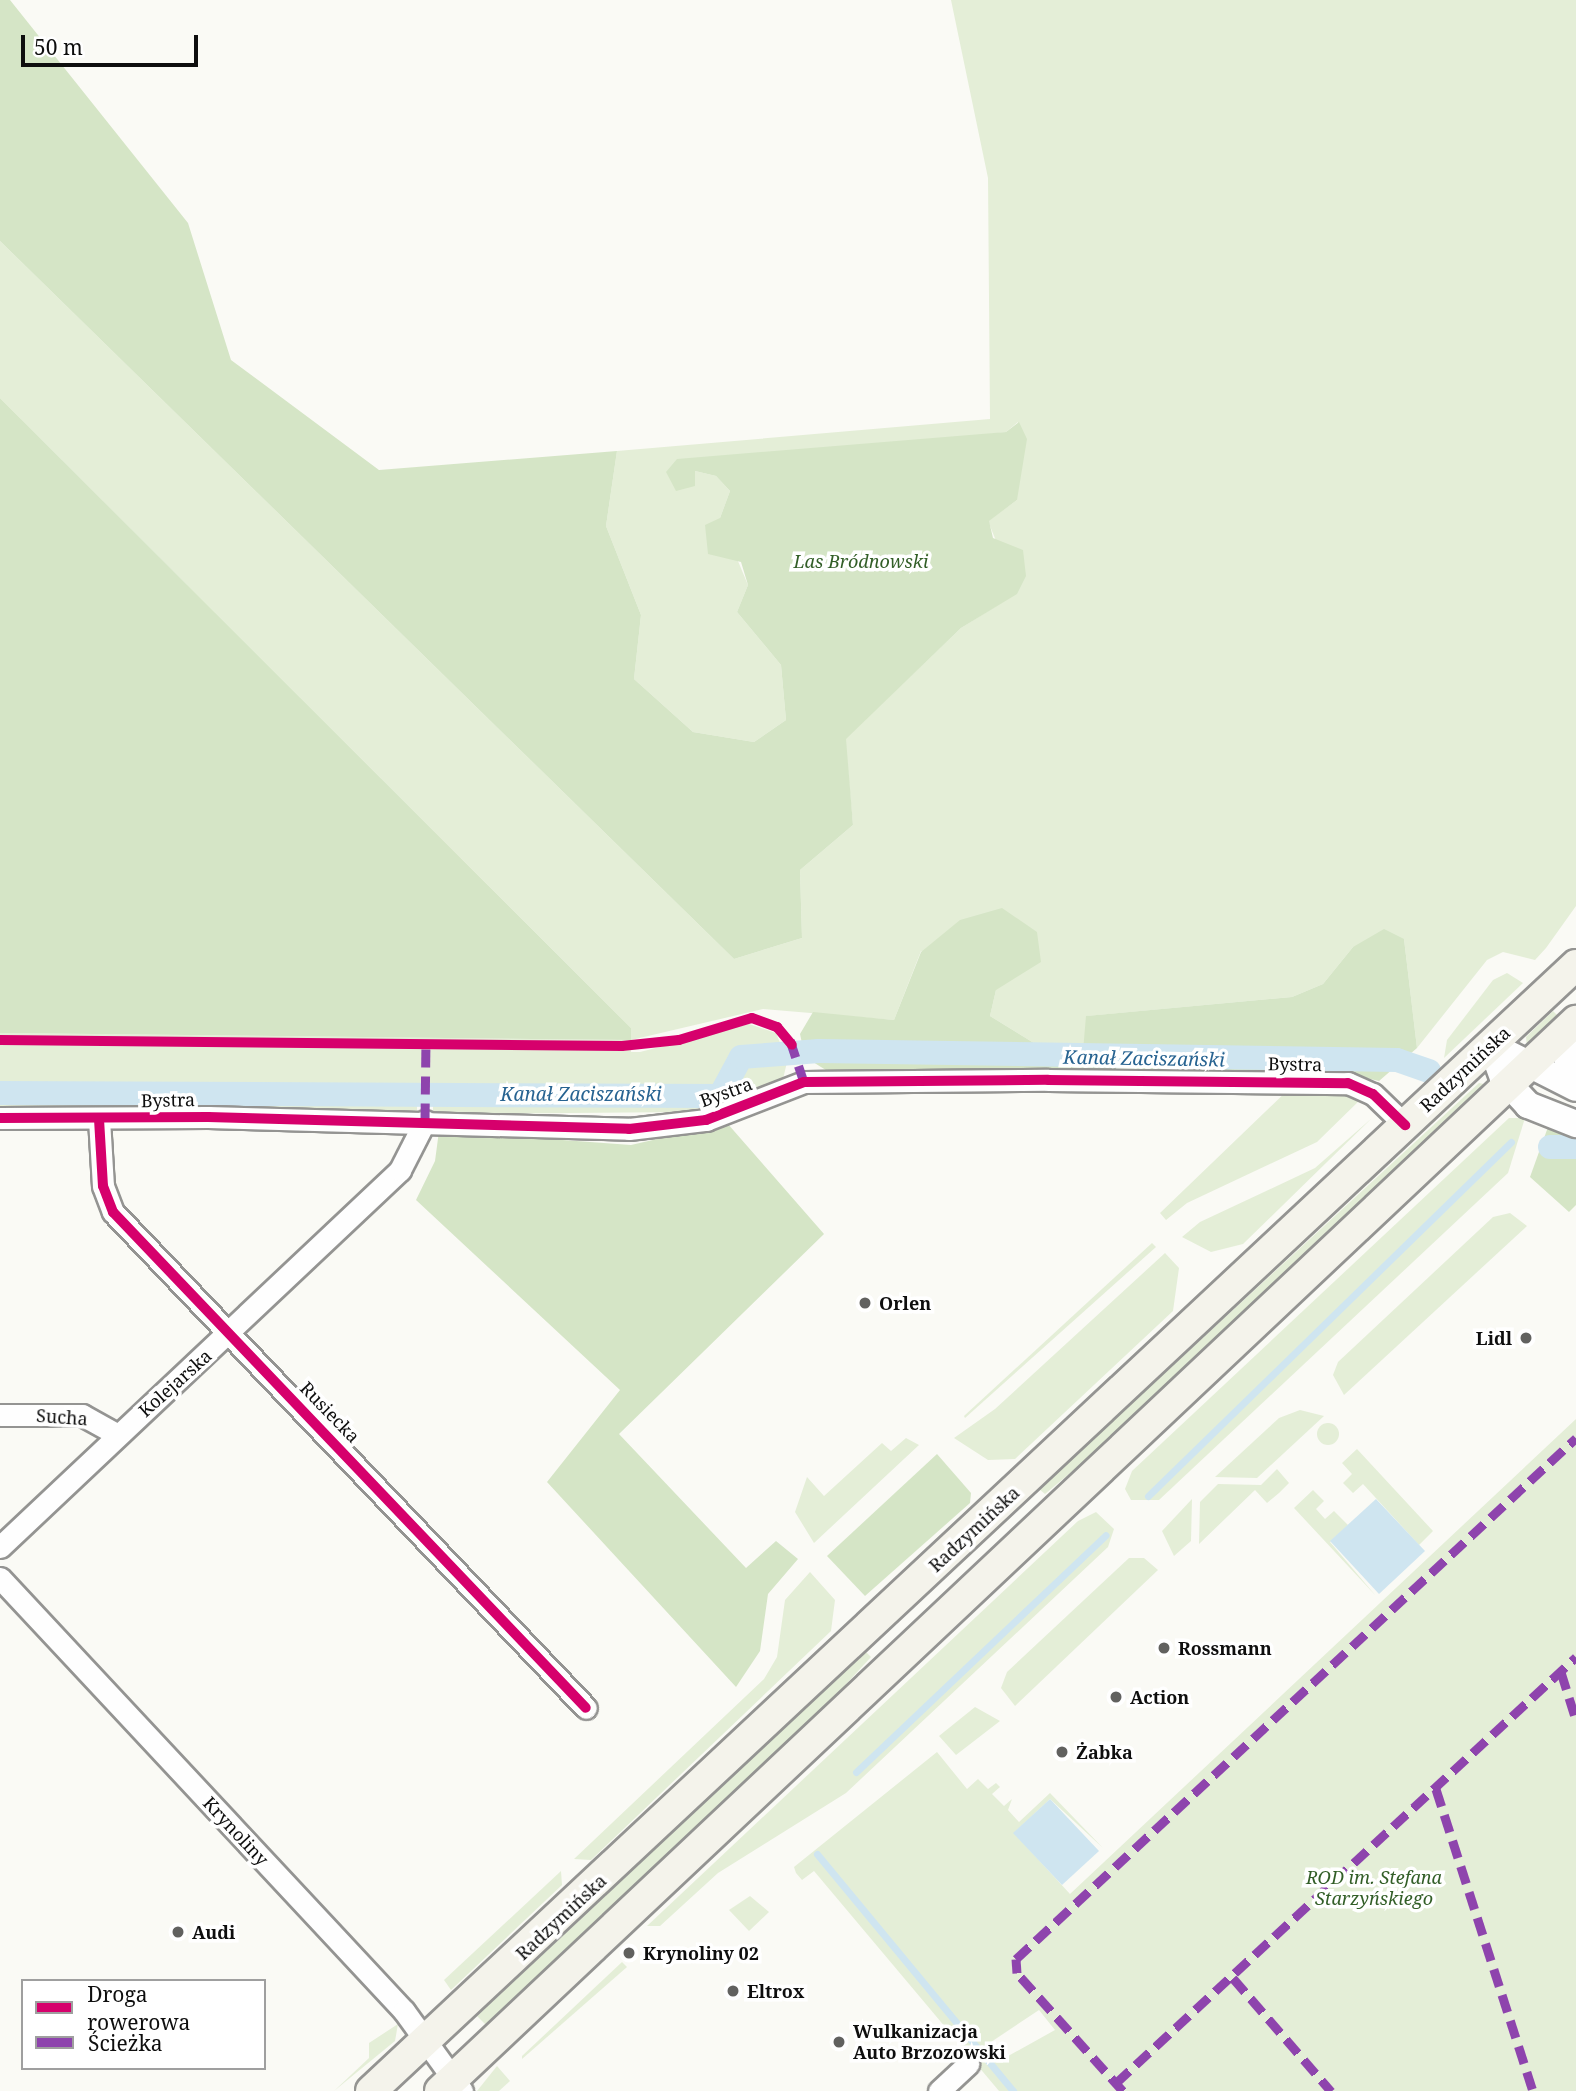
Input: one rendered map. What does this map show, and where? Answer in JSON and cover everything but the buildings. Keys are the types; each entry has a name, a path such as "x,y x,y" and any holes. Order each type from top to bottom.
{"main road":[{"name":"Radzymińska","path":"371,2091 1576,964"},
{"path":"451,2088 1574,1023"}],"street":[{"path":"1574,1023 1564,1049 1576,1087"},
{"path":"1491,1045 1576,1087"},
{"path":"1491,1045 1508,1085 1540,1113 1576,1124"},
{"name":"Bystra","path":"0,1118 425,1121 629,1129 706,1120 804,1082 1048,1080 1348,1083 1373,1094 1405,1125"},
{"name":"Rusiecka","path":"99,1119 103,1186 113,1212 586,1708"},
{"name":"Kolejarska","path":"0,1546 400,1170 425,1121"},
{"name":"Sucha","path":"0,1415 82,1415 118,1434"},
{"name":"Krynoliny","path":"0,1578 428,2039 451,2088"},
{"path":"939,2091 968,2064"}],"green space":[{"name":"Las Bródnowski","path":"0,0 10,0 188,223 231,360 379,470 617,451 606,526 641,615 634,679 693,732 754,742 786,720 781,665 737,612 748,585 741,562 708,554 705,525 720,518 730,491 716,476 695,471 695,486 676,491 666,472 677,459 1006,432 1019,422 1027,439 1017,500 989,521 993,538 1023,550 1026,576 1017,594 961,628 846,739 853,825 800,870 802,938 734,959 0,241"},
{"path":"951,0 1576,0 1576,906 1546,948 1535,960 1503,952 1487,960 1417,1048 1404,939 1353,947 1323,984 1292,997 1087,1016 1084,1051 1042,1048 990,1016 996,990 921,951 894,1020 763,1009 631,1040 631,1052 640,1052 749,1024 776,1033 783,1050 736,1055 717,1092 0,1089 0,1033 630,1040 631,1028 0,398 0,241 734,959 802,938 800,870 853,825 845,739 961,628 1017,593 988,521 1017,500 1018,422 1006,432 695,471 716,476 730,491 720,518 748,585 737,612 781,665 786,720 754,742 693,732 634,679 641,615 606,526 617,451 990,419 988,178"},
{"path":"0,398 631,1028 631,1040 0,1033"},
{"path":"1002,908 1037,932 1041,962 996,990 990,1016 1042,1048 1083,1051 1086,1016 1292,997 1323,984 1353,947 1384,929 1404,939 1417,1048 1379,1081 1344,1073 829,1072 805,1057 800,1034 813,1012 894,1020 921,952 960,920"},
{"path":"1507,973 1523,983 1444,1058 1447,1040 1493,980"},
{"path":"1553,1011 1560,1018 1527,1047 1526,1037"},
{"path":"788,1058 783,1079 687,1112 433,1114 433,1099 721,1100 731,1092 742,1060"},
{"path":"1479,1083 1488,1085 1111,1439 1045,1494 1039,1489"},
{"path":"1290,1088 1363,1097 1317,1142 1187,1203 1166,1220 1160,1213"},
{"path":"0,1097 417,1098 417,1113 0,1109"},
{"path":"1372,1118 1243,1244 1211,1252 1182,1237 1200,1222 1315,1168"},
{"path":"1509,1118 1525,1118 1508,1173 1159,1500 1131,1500 1125,1489 1132,1471"},
{"path":"727,1123 824,1234 619,1434 746,1568 776,1541 798,1559 768,1594 760,1651 736,1687 547,1482 620,1390 416,1200 435,1161 439,1131 631,1145"},
{"path":"1548,1127 1576,1131 1576,1205 1569,1212 1530,1177"},
{"path":"1510,1213 1527,1226 1344,1395 1333,1375 1338,1362 1493,1217"},
{"path":"1152,1243 1156,1247 965,1418 964,1416"},
{"path":"1165,1253 1179,1268 1173,1311 1015,1459 988,1460 954,1438 995,1409"},
{"path":"1300,1410 1324,1416 1257,1478 1215,1477 1279,1418"},
{"name":"ROD im. Stefana Starzyńskiego","path":"1576,1419 1576,2091 999,2091 814,1871 802,1880 794,1867 937,1752 967,1789 978,1779 988,1789 996,1783 1000,1787 992,1794 1004,1806 1012,1799 1008,1810 1019,1822 1050,1793 1103,1848 1050,1799 1014,1833 1070,1894","holes":["1039,2010 1055,2030 1001,2060 988,2044"]},
{"path":"1328,1423 1338,1430 1339,1434 1332,1444 1328,1445 1318,1438 1317,1434 1324,1424"},
{"path":"906,1438 919,1445 814,1543 795,1512 807,1477 824,1496 882,1443 891,1451"},
{"path":"1357,1449 1433,1531 1419,1545 1363,1484 1353,1493 1343,1483 1352,1474 1342,1463"},
{"path":"937,1454 971,1493 970,1503 865,1596 827,1556"},
{"path":"1277,1469 1289,1483 1279,1493 1267,1503 1255,1490 1199,1544 1200,1502 1218,1484 1261,1485"},
{"path":"1313,1490 1324,1501 1316,1509 1325,1519 1334,1511 1348,1525 1330,1542 1376,1596 1294,1508"},
{"path":"1192,1499 1191,1541 1174,1556 1162,1531"},
{"path":"1096,1512 1114,1529 1108,1547 846,1793 718,1873 660,1926 647,1926 1078,1521"},
{"path":"1129,1558 1144,1558 1158,1570 1015,1706 1001,1688 1007,1672"},
{"path":"810,1572 835,1600 831,1631 591,1860 574,1859 764,1679 777,1657 785,1600"},
{"path":"866,1652 871,1657 826,1706 707,1820 486,2025 477,2016"},
{"path":"975,1707 1000,1721 956,1755 939,1736"},
{"path":"561,1871 562,1885 451,1990 444,1980"},
{"path":"750,1896 769,1912 749,1931 729,1910"},
{"path":"622,1962 627,1967 522,2059 522,2056"},
{"path":"398,2024 395,2041 334,2091 369,2058 369,2043"},
{"path":"497,2066 510,2081 499,2091 477,2091"}],"water":[{"path":"1376,1499 1425,1551 1379,1594 1330,1541"},
{"path":"1050,1799 1099,1851 1062,1885 1013,1833"}],"waterway":[{"name":"Kanał Zaciszański","path":"0,1093 720,1096 741,1057 819,1051 1397,1060 1429,1071"},
{"path":"1148,1496 1511,1142"},
{"name":"Kanał Zaciszański","path":"1550,1147 1576,1147"},
{"path":"856,1772 1106,1535"},
{"path":"817,1854 1013,2091"}],"marked path":[{"path":"790,1040 804,1082"},
{"path":"425,1121 426,1044"},
{"path":"1123,2091 1017,1973 1016,1959 1576,1438"},
{"path":"1116,2083 1576,1657"},
{"path":"1561,1672 1576,1720"},
{"path":"1436,1789 1533,2091"},
{"path":"1233,1978 1331,2091"}],"cycle path":[{"path":"0,1040 622,1046 679,1040 752,1018 777,1027 792,1045"},
{"path":"0,1118 208,1117 629,1129 706,1120 804,1082 1048,1080 1348,1083 1373,1094 1405,1125"},
{"path":"99,1119 103,1186 113,1212 586,1708"}],"place":[{"name":"Orlen","path":"865,1303"},
{"name":"Lidl","path":"1526,1338"},
{"name":"Rossmann","path":"1164,1648"},
{"name":"Action","path":"1116,1697"},
{"name":"Żabka","path":"1062,1752"},
{"name":"Audi","path":"178,1932"},
{"name":"Krynoliny 02","path":"629,1953"},
{"name":"Eltrox","path":"733,1991"},
{"name":"Wulkanizacja Auto Brzozowski","path":"839,2042"}]}
